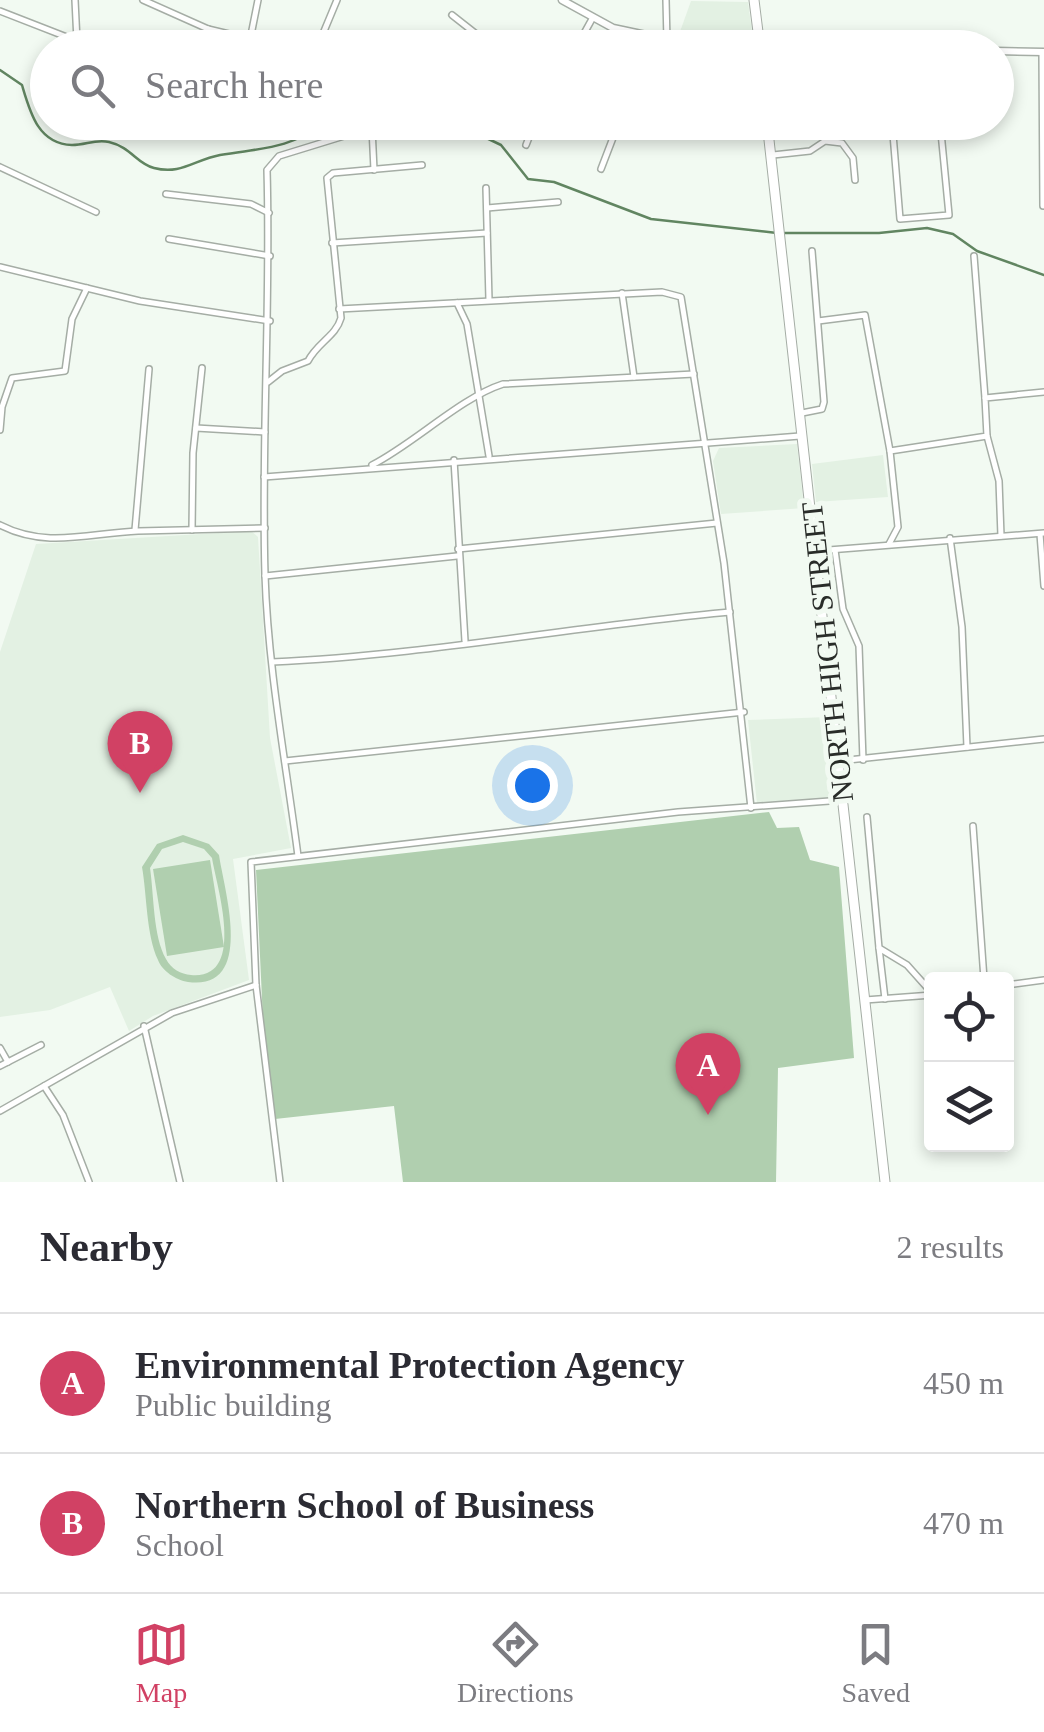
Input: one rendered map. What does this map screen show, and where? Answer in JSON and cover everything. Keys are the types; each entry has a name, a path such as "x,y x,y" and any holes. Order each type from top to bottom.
{"highway":[{"path":"754,0 758,30"},
{"name":"NORTH HIGH STREET","path":"769,140 885,1182"}],"street":[{"path":"75,0 76,30"},
{"path":"143,0 208,30"},
{"path":"160,7 164,0"},
{"path":"252,30 258,0"},
{"path":"324,30 337,0"},
{"path":"562,0 619,30"},
{"path":"666,0 667,30"},
{"path":"0,11 49,30"},
{"path":"452,15 471,30"},
{"path":"586,30 592,19"},
{"path":"1014,51 1043,52 1043,206"},
{"path":"298,856 272,662 265,576 268,214 271,162 328,140"},
{"path":"373,140 374,170"},
{"path":"526,145 528,140"},
{"path":"602,168 613,140"},
{"path":"894,140 900,218 949,215 942,140"},
{"path":"770,155 810,151 825,141 842,143 853,158 856,180"},
{"path":"268,382 282,371 308,361 316,346 338,330 327,178 422,165"},
{"path":"0,166 96,212"},
{"path":"486,188 489,300"},
{"path":"166,194 251,204 268,214"},
{"path":"486,208 558,202"},
{"path":"332,243 487,233"},
{"path":"169,239 270,256"},
{"path":"802,413 822,409 824,402 812,251"},
{"path":"974,256 987,436 999,481 1001,536"},
{"path":"0,267 88,288 270,321"},
{"path":"0,430 2,407 12,378 65,371 72,319 88,288"},
{"path":"339,309 622,293 672,292 681,297 744,712 751,808"},
{"path":"622,293 634,377"},
{"path":"457,303 467,324 489,456"},
{"path":"818,321 865,315 890,452 898,527 888,544"},
{"path":"192,531 202,368"},
{"path":"135,531 149,369"},
{"path":"368,468 418,440 476,394 521,382 694,374"},
{"path":"985,398 1044,392"},
{"path":"196,428 265,432"},
{"path":"264,477 489,456 804,436"},
{"path":"890,452 987,436"},
{"path":"454,460 465,642"},
{"path":"265,576 717,523"},
{"path":"0,525 31,539 135,531 265,528"},
{"path":"816,552 1042,533 1044,586"},
{"path":"950,538 962,628 967,747"},
{"path":"835,550 843,609 858,646 862,673 863,760"},
{"path":"272,662 381,654 730,612"},
{"path":"286,761 744,712"},
{"path":"839,761 1044,739"},
{"path":"280,1182 256,985 249,867 257,860 844,800"},
{"path":"867,817 885,999"},
{"path":"973,826 983,972"},
{"path":"879,948 909,961 924,983"},
{"path":"1014,984 1044,980"},
{"path":"0,1111 144,1026 256,985"},
{"path":"865,1000 924,995"},
{"path":"144,1026 180,1182"},
{"path":"0,1066 42,1045"},
{"path":"0,1048 8,1062"},
{"path":"44,1086 63,1115 89,1182"}],"shaded area":[{"path":"691,1 748,2 752,30 681,30"},
{"path":"797,444 804,508 721,514 713,461 719,448"},
{"path":"883,455 888,497 816,502 812,464"},
{"path":"251,531 258,537 270,738 291,848 233,859 249,980 153,1016 129,1031 110,987 50,1010 0,1017 0,652 36,544"},
{"path":"828,717 837,799 757,804 748,720"}],"green space":[{"path":"769,812 777,828 799,827 810,860 839,867 854,1058 778,1068 776,1182 403,1182 394,1106 275,1119 265,1063 256,870"},
{"path":"183,835 209,844 219,855 231,935 222,971 209,981 179,979 166,971 154,950 142,867 157,844","holes":["183,842 204,849 212,858 219,890 224,948 219,963 208,973 191,975 173,968 162,950 150,868 162,849"]},
{"path":"210,860 224,947 167,956 153,869"}],"waterway":[{"path":"0,70 22,85 30,110"},
{"path":"53,140 72,145 109,142 148,166 164,170 293,140"},
{"path":"491,140 501,145 528,179 554,182 651,219 777,233"},
{"path":"785,233 879,233 927,228 953,234 977,251 1044,275"}],"place":[{"name":"Northern School of Business","path":"140,793"},
{"name":"Environmental Protection Agency","path":"708,1115"}]}
